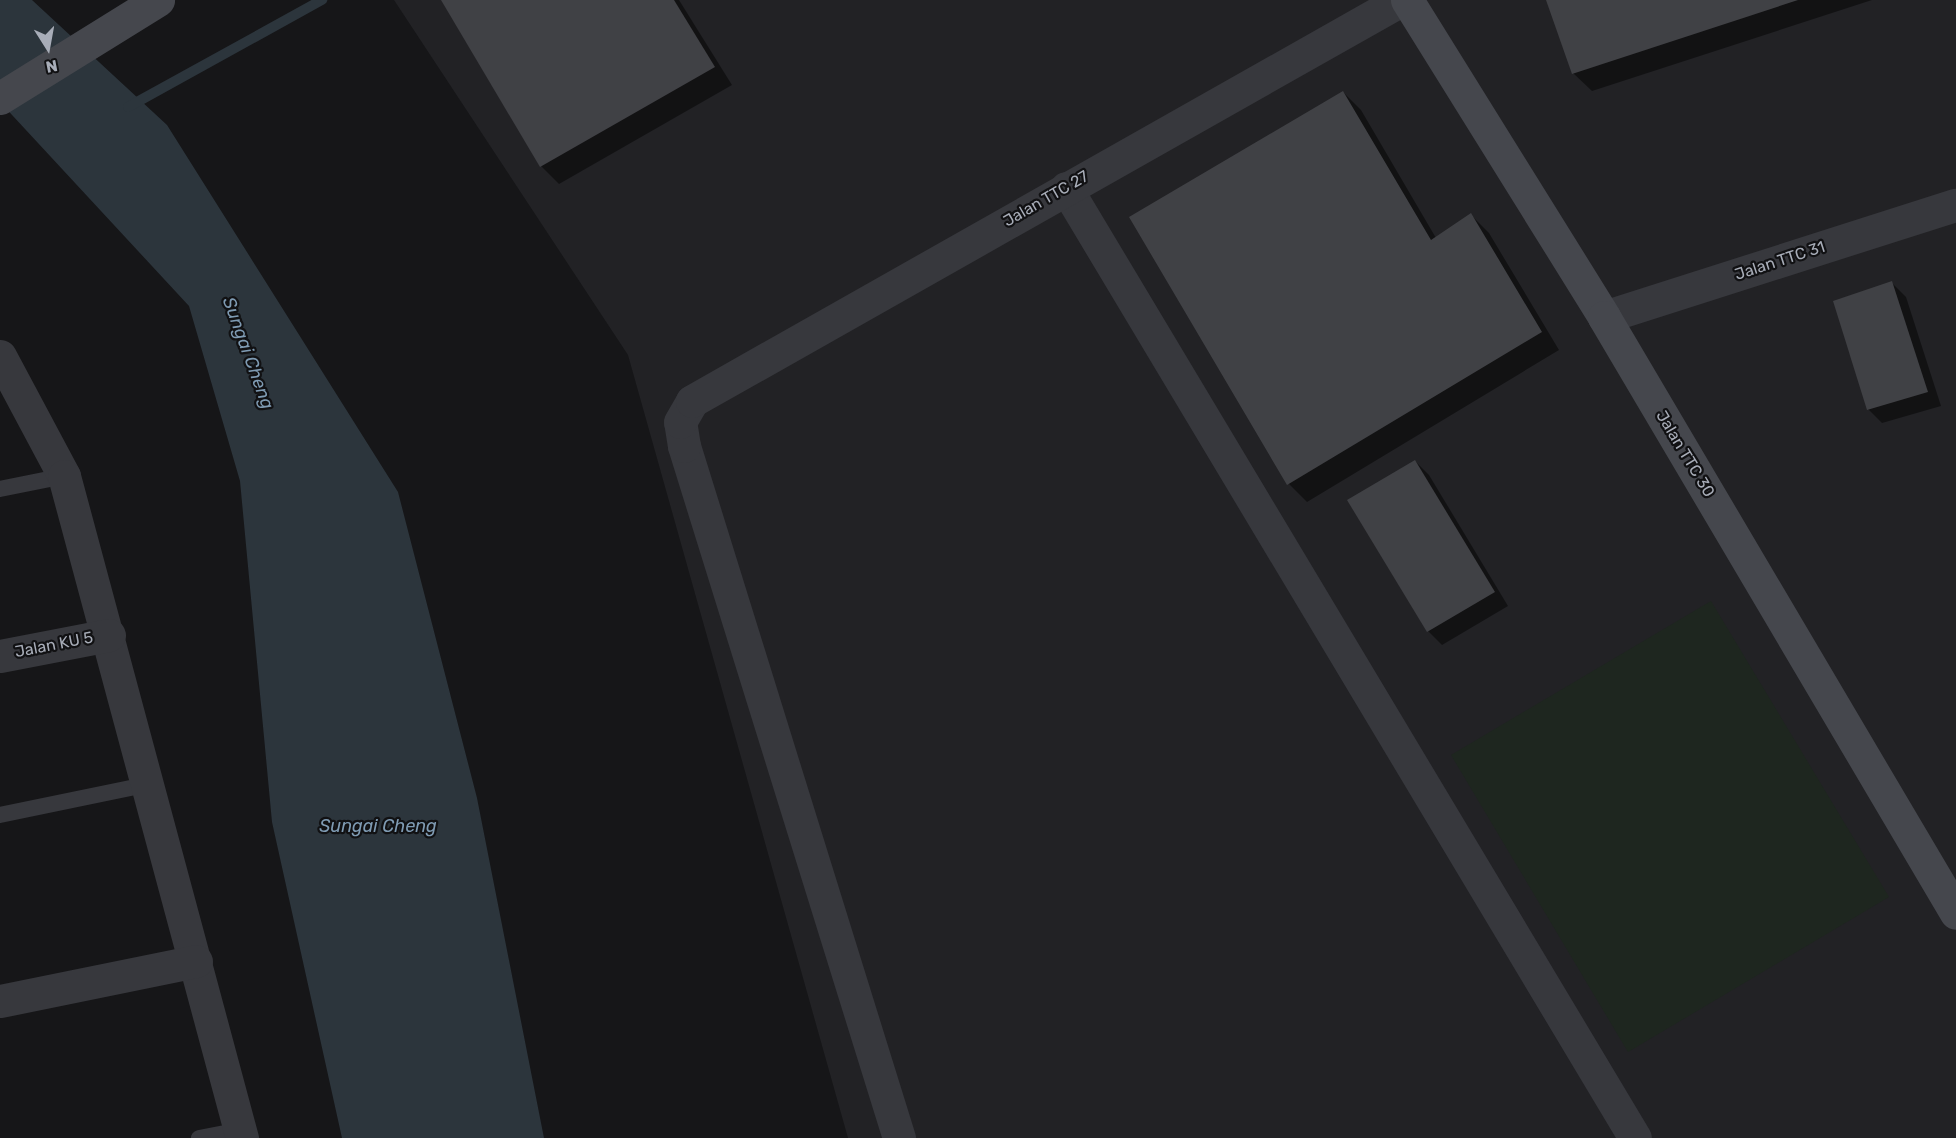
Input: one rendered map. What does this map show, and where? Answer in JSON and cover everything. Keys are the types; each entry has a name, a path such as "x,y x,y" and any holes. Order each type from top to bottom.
{"street":[{"path":"0,98 158,0"},
{"name":"Jalan TTC 27","path":"899,1138 684,446 680,422 692,401 1401,0"},
{"name":"Jalan TTC 30","path":"1407,0 1604,317 1956,913"},
{"path":"1066,188 1635,1138"},
{"name":"Jalan TTC 31","path":"1604,317 1956,205"},
{"path":"0,356 64,476 150,784 241,1134"},
{"name":"Jalan KU 5","path":"0,656 109,635"},
{"path":"0,1001 196,962"}],"lane":[{"path":"0,489 64,476"},
{"path":"0,815 150,784"},
{"path":"199,1138 241,1134"}],"shaded area":[{"path":"394,0 1956,0 1956,1138 848,1138 628,355"},
{"path":"1711,601 1889,897 1628,1052 1451,755"}],"water":[{"name":"Sungai Cheng","path":"0,0 32,0 167,125 398,492 477,798 544,1138 342,1138 272,822 240,481 189,306 0,102"}],"building":[{"path":"441,0 674,0 715,67 540,167"},
{"path":"1546,0 1798,0 1572,74"},
{"path":"1343,91 1431,240 1471,213 1542,332 1287,485 1129,217"},
{"path":"1892,281 1928,392 1867,410 1833,301"},
{"path":"1415,460 1495,592 1427,632 1347,500"}],"waterway":[{"path":"128,107 322,0"}]}
